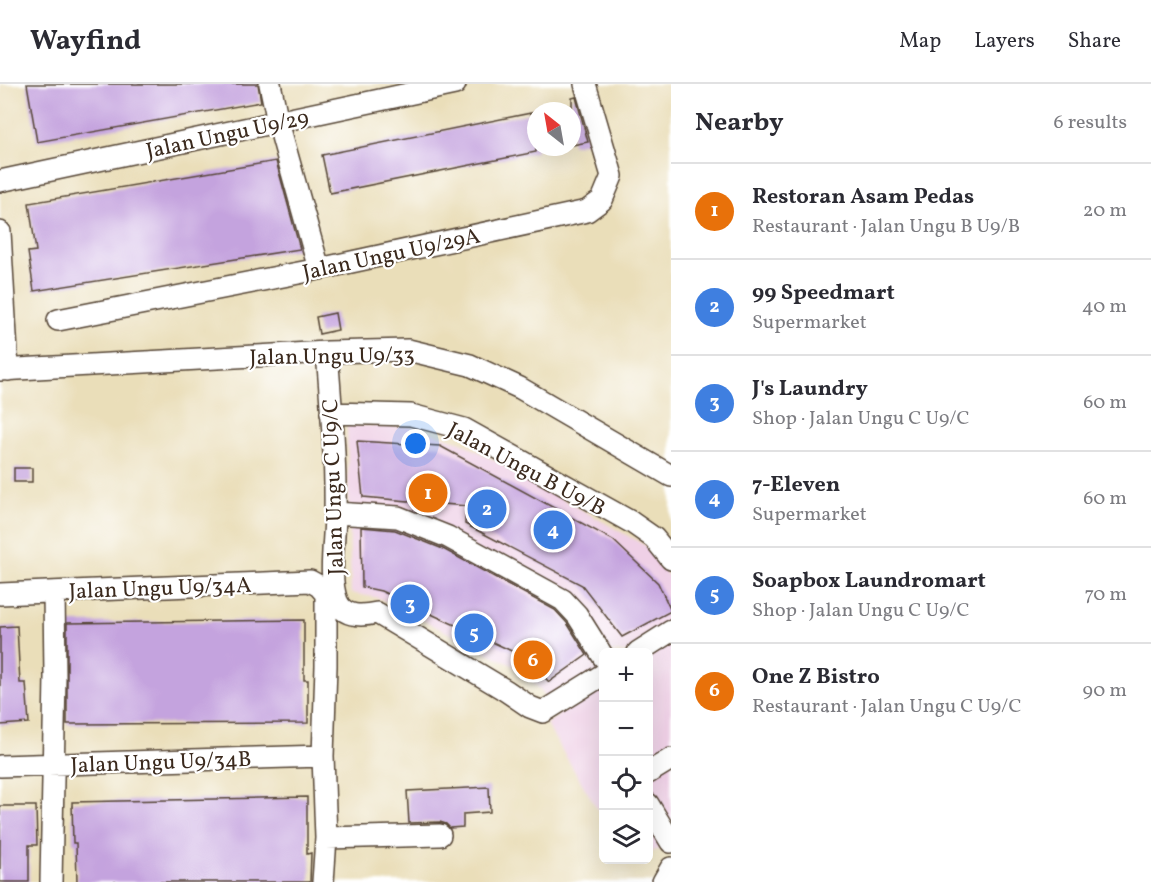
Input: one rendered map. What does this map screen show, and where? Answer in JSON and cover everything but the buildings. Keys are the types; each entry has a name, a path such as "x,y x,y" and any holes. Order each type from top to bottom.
{"street":[{"path":"270,84 278,122 319,268"},
{"name":"Jalan Ungu U9/29","path":"0,181 455,84"},
{"name":"Jalan Ungu U9/29A","path":"58,320 587,211 602,200 612,176 585,84"},
{"path":"0,232 4,370"},
{"name":"Jalan Ungu U9/33","path":"4,370 327,351 408,350 470,365 520,388 671,476"},
{"name":"Jalan Ungu C U9/C","path":"327,351 332,413 335,513 332,567 337,600 347,612 365,616 377,613 505,690 516,699 543,712 599,677"},
{"name":"Jalan Ungu B U9/B","path":"332,413 411,415 464,429 631,522 654,538 671,559"},
{"path":"335,513 398,517 448,537 563,600 577,615 599,651"},
{"name":"Jalan Ungu U9/34A","path":"0,594 310,581 320,586 326,594 323,756"},
{"path":"51,882 55,677 54,591"},
{"path":"644,648 671,631"},
{"path":"323,756 326,838 323,882"},
{"name":"Jalan Ungu U9/34B","path":"0,766 323,756"},
{"path":"653,770 671,759"},
{"path":"652,810 671,842"},
{"path":"326,838 440,835"},
{"path":"663,882 671,868"}],"shaded area":[{"path":"347,425 411,427 461,442 646,546 671,580 671,846 653,851 653,648 599,648 599,811 546,724 559,715 522,670 379,598 351,593"}],"place":[{"name":"Restoran Asam Pedas","path":"428,493"},
{"name":"99 Speedmart","path":"487,509"},
{"name":"7-Eleven","path":"553,530"},
{"name":"J's Laundry","path":"410,604"},
{"name":"Soapbox Laundromart","path":"474,633"},
{"name":"One Z Bistro","path":"533,660"}]}
